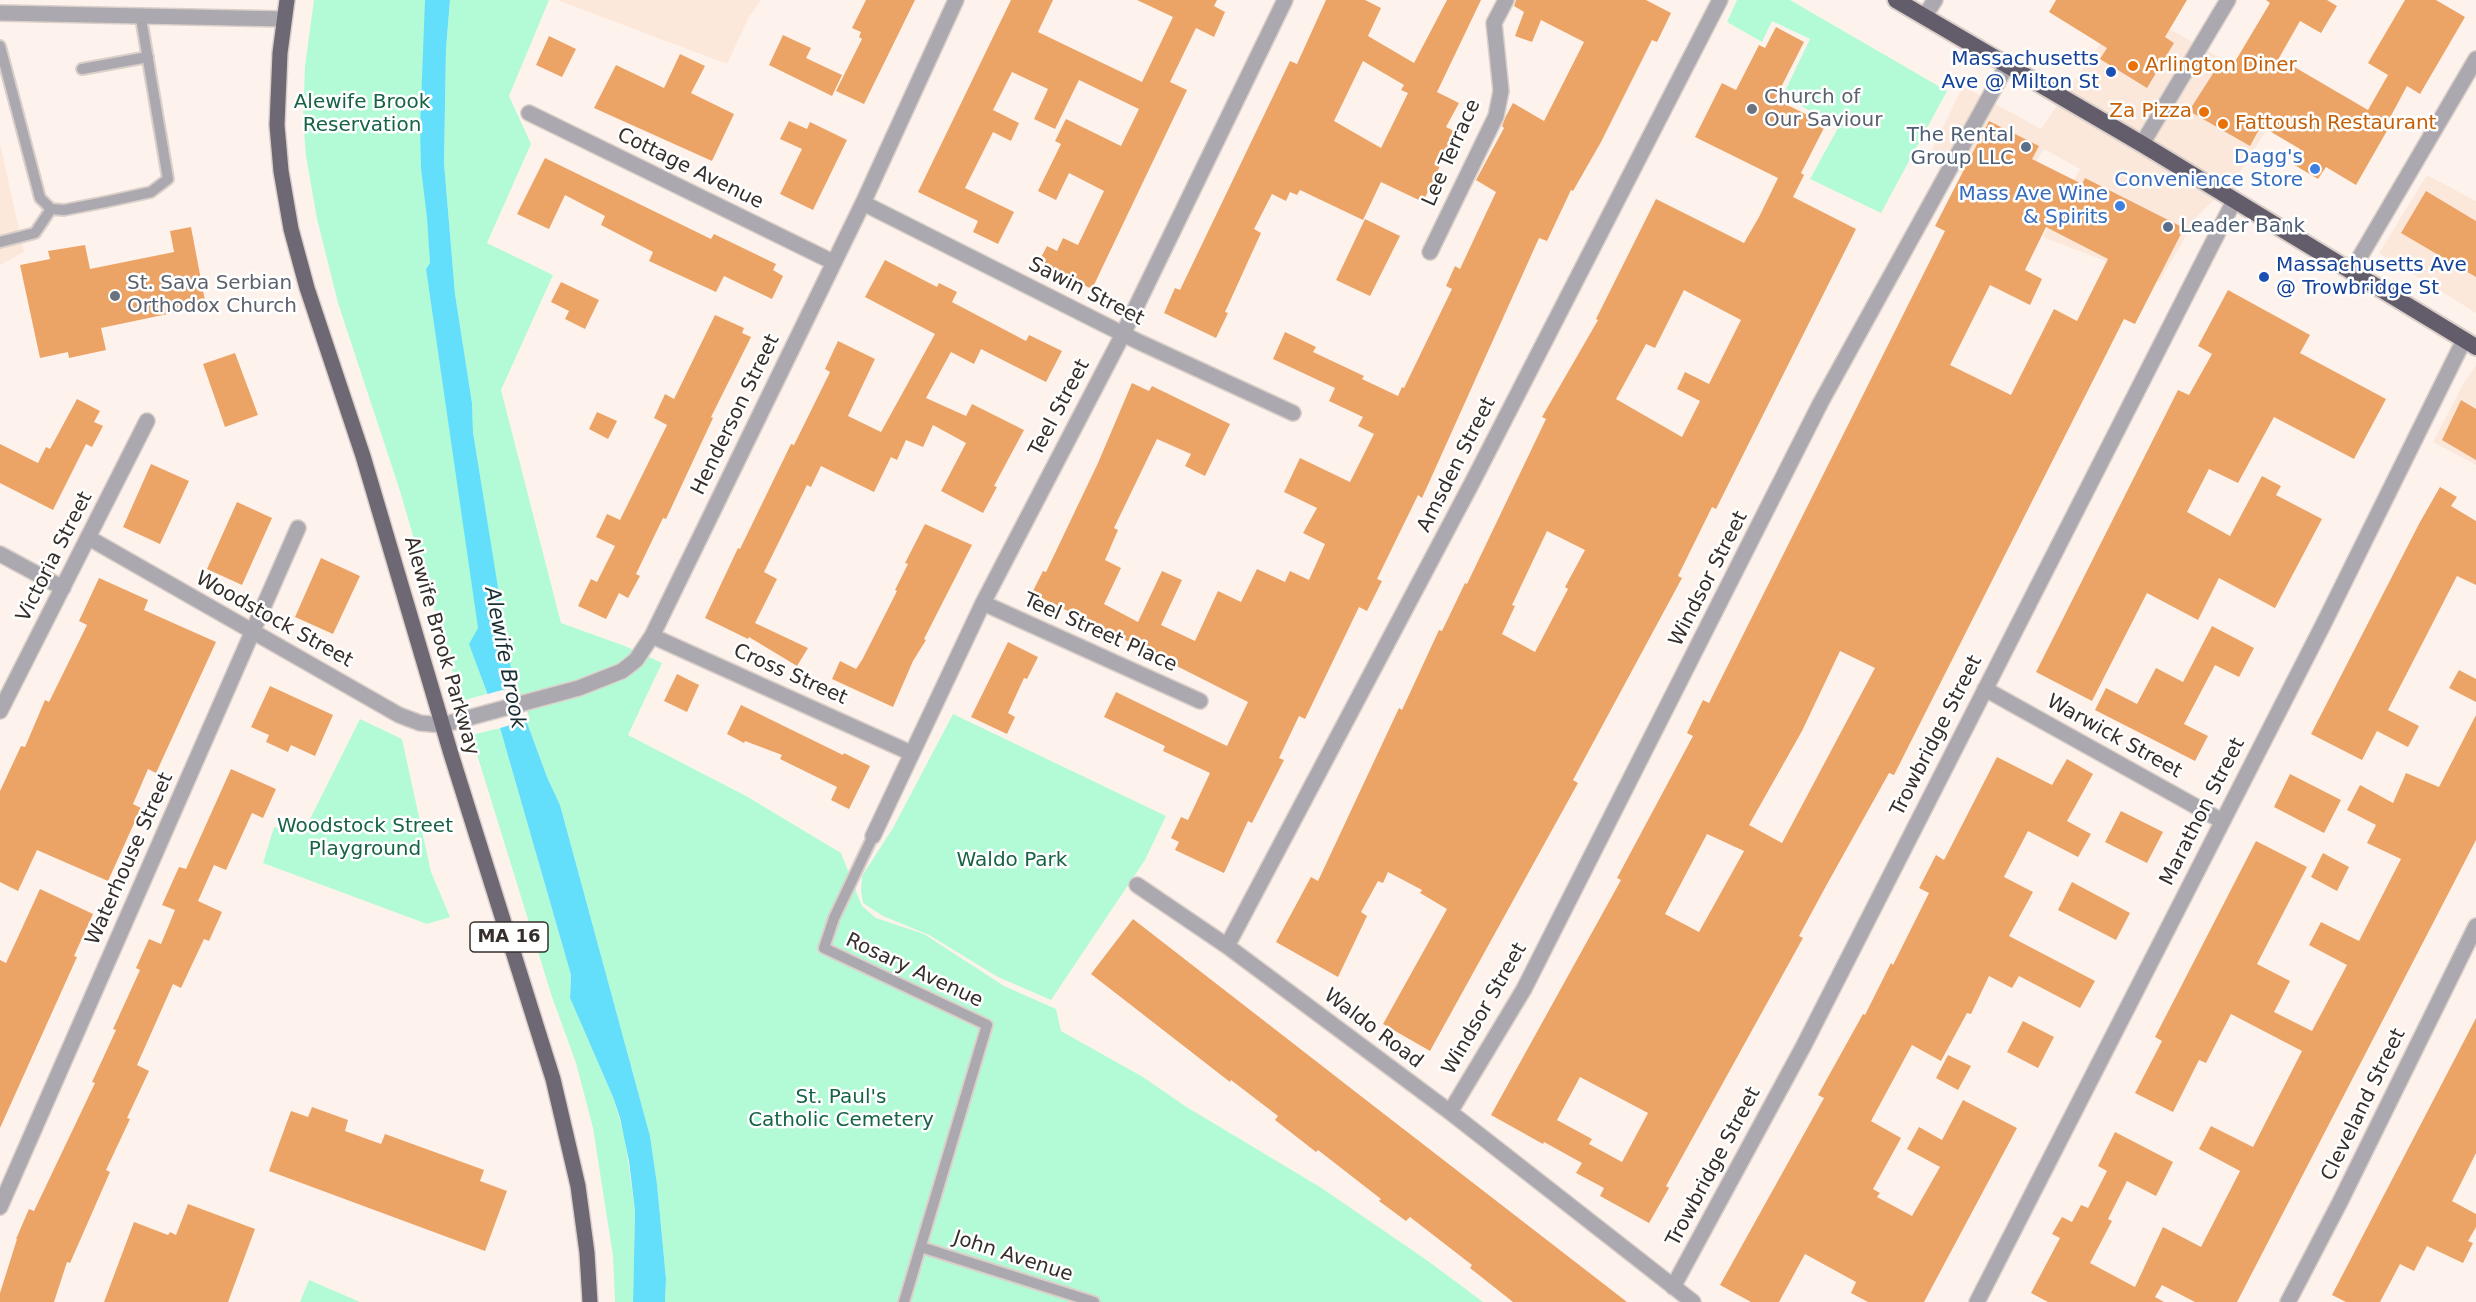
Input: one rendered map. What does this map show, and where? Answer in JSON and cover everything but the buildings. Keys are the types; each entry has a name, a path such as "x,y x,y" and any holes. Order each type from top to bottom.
{"highway":[{"path":"1896,0 2142,144 2470,343"}],"main road":[{"name":"Alewife Brook Parkway","path":"287,0 278,74 277,125 288,215 307,288 363,456 442,725 559,1101 581,1209 590,1302"}],"street":[{"name":"Henderson Street","path":"442,725 591,684 622,671 636,660 652,636 863,203 956,0"},
{"name":"Teel Street","path":"873,836 983,603 1123,334 1286,0"},
{"name":"Lee Terrace","path":"1430,252 1496,116 1501,91 1494,22 1506,0"},
{"name":"Amsden Street","path":"1227,946 1473,481 1720,0"},
{"path":"1924,17 1935,0"},
{"path":"2142,144 2228,0"},
{"path":"0,13 141,18 284,19"},
{"path":"2351,272 2476,59"},
{"name":"Windsor Street","path":"1450,1112 1524,989 1821,402 2007,65"},
{"name":"Cottage Avenue","path":"529,113 833,262"},
{"name":"Trowbridge Street","path":"1673,1287 1803,1047 2234,201"},
{"name":"Sawin Street","path":"863,203 1123,334 1293,413"},
{"name":"Marathon Street","path":"1977,1302 2222,821 2470,343"},
{"name":"Victoria Street","path":"0,711 147,421"},
{"name":"Waterhouse Street","path":"0,1207 298,528"},
{"name":"Woodstock Street","path":"89,538 409,720 442,725"},
{"path":"0,554 63,588"},
{"name":"Teel Street Place","path":"983,603 1200,701"},
{"name":"Cross Street","path":"652,636 911,753"},
{"name":"Warwick Street","path":"1985,689 2222,821"},
{"name":"Waldo Road","path":"1137,885 1227,946 1450,1112 1693,1302"},
{"name":"Cleveland Street","path":"2288,1302 2476,926"}],"lane":[{"path":"0,46 40,198 51,209 64,210 151,192 168,178 141,18"},
{"path":"82,69 148,57"},
{"path":"0,242 35,233 51,209"},
{"name":"Rosary Avenue","path":"873,836 834,918 824,948 987,1025 921,1247"},
{"path":"904,1302 921,1247"},
{"name":"John Avenue","path":"921,1247 1094,1302"}],"shaded area":[{"path":"557,0 761,0 749,17 727,64"},
{"path":"2127,5 2288,96 2237,177 2197,217 2159,282 2043,237 2080,169 2044,149 2013,199 1929,156 1963,86 2041,129"},
{"path":"0,143 24,252 0,265"},
{"path":"2427,175 2476,201 2476,313 2379,253"},
{"path":"2476,365 2476,465 2433,442 2464,382"}],"green space":[{"name":"Alewife Brook Reservation","path":"314,0 425,0 430,263 426,269 479,628 470,644 487,694 461,701 400,491 338,303 317,219 306,156 303,119 305,66"},
{"name":"St. Paul's Catholic Cemetery","path":"450,0 549,0 509,96 531,144 487,243 553,275 501,390 561,623 625,646 662,663 628,735 746,796 841,853 862,906 876,918 924,934 1004,986 1056,1009 1061,1031 1143,1077 1185,1106 1320,1187 1483,1302 665,1302 666,1279 650,1136 560,805 547,777 514,687 502,616 473,432 472,403 455,294 444,163 446,49"},
{"path":"1737,0 1790,0 1947,91 1881,213 1810,179 1838,128 1783,95 1810,39 1772,21 1762,42 1727,22"},
{"name":"Waldo Park","path":"953,714 1166,816 1145,860 1051,1000 998,977 929,935 883,916 863,903 862,876 893,828"},
{"name":"Woodstock Street Playground","path":"360,719 402,739 431,872 450,917 427,924 263,863 274,827 302,835"},
{"path":"500,728 571,975 570,998 613,1097 625,1139 635,1211 633,1302 615,1302 613,1256 593,1128 576,1063 552,997 471,735"},
{"path":"309,1280 360,1302 300,1302"}],"water":[{"name":"Alewife Brook","path":"425,0 450,0 446,49 444,163 455,294 472,403 473,432 514,687 547,777 560,805 650,1136 666,1279 665,1302 633,1302 635,1211 629,1161 620,1118 570,998 571,975 500,728 469,644 478,628 426,269 430,263 421,168 420,128"}],"pier":[{"path":"517,686 530,719 497,729 484,695"}],"place":[{"name":"Arlington Diner","path":"2133,66"},
{"name":"Massachusetts Ave @ Milton St","path":"2111,72"},
{"name":"Church of Our Saviour","path":"1752,109"},
{"name":"Za Pizza","path":"2204,112"},
{"name":"Fattoush Restaurant","path":"2223,124"},
{"name":"The Rental Group LLC","path":"2026,147"},
{"name":"Dagg's Convenience Store","path":"2315,169"},
{"name":"Mass Ave Wine & Spirits","path":"2120,206"},
{"name":"Leader Bank","path":"2168,227"},
{"name":"Massachusetts Ave @ Trowbridge St","path":"2264,277"},
{"name":"St. Sava Serbian Orthodox Church","path":"115,296"}]}
